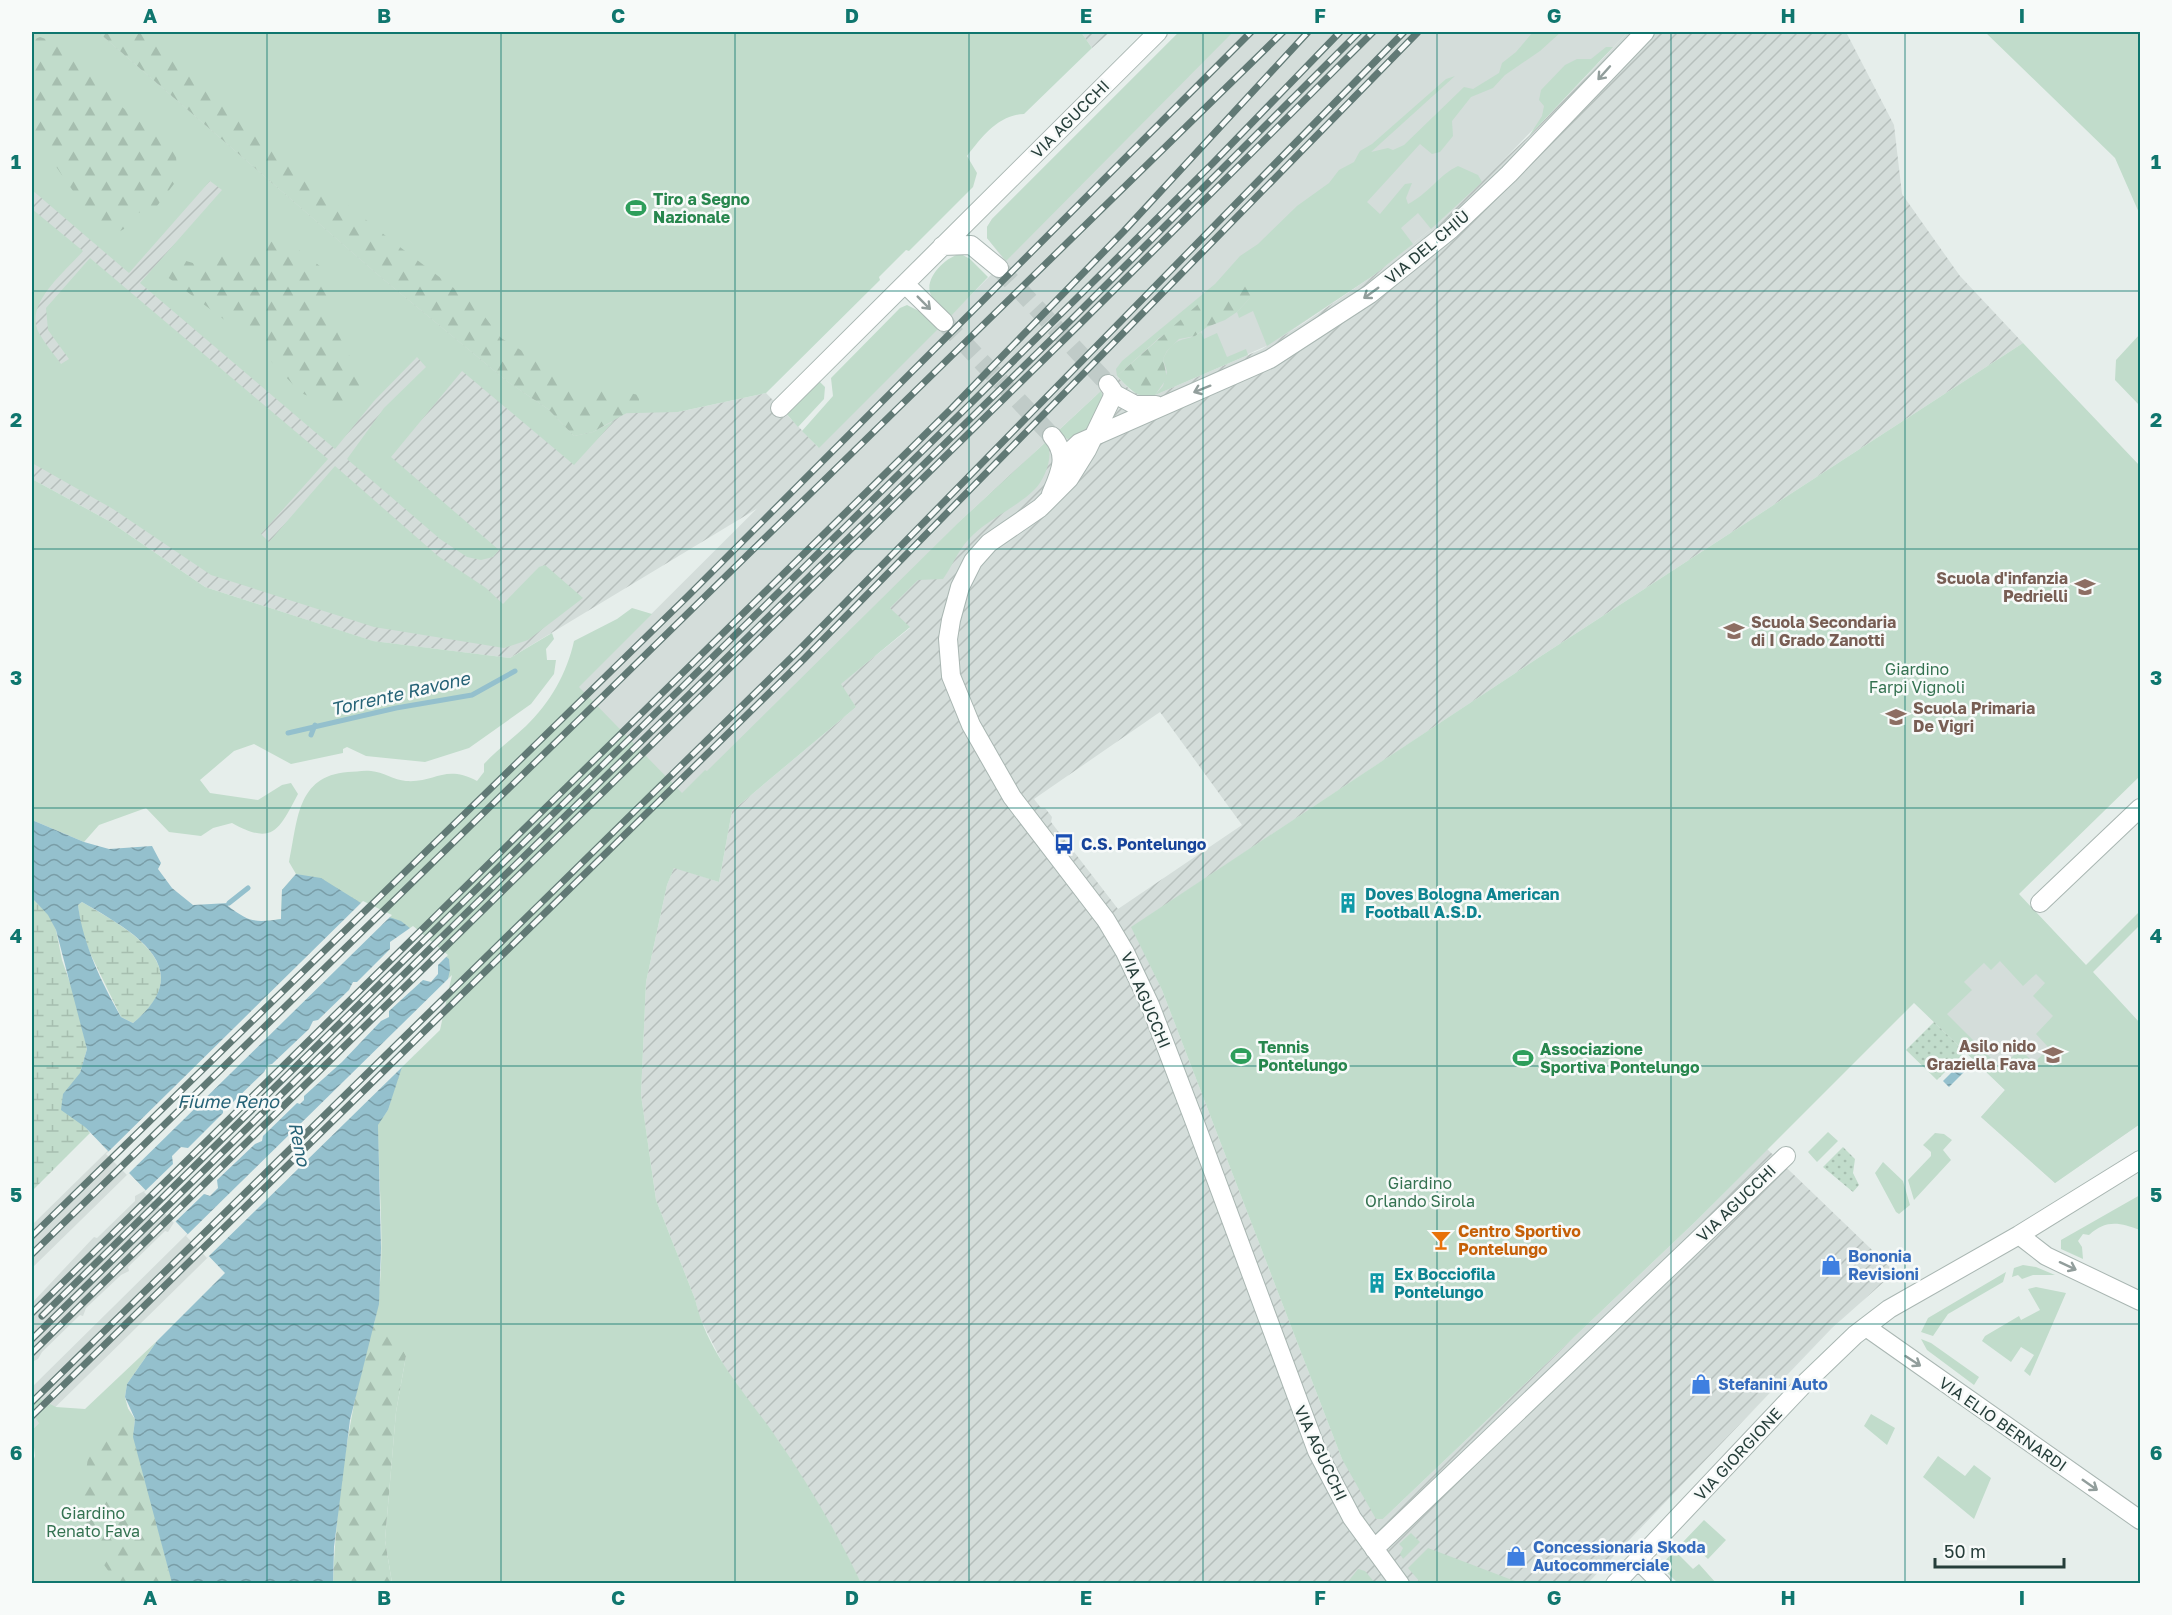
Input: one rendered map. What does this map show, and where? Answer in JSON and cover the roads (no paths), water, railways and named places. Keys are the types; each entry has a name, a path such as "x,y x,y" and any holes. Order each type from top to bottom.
{"street":[{"name":"VIA AGUCCHI","path":"780,408 1158,32"},
{"name":"VIA DEL CHIÙ","path":"1094,438 1269,359 1388,280 1450,230 1509,174 1645,32"},
{"path":"978,248 974,224 981,207"},
{"path":"942,246 964,243 978,248 999,267"},
{"path":"905,284 944,322"},
{"name":"VIA AGUCCHI","path":"1111,389 1094,438 1076,471 1048,501 989,543 966,574 951,620 948,639 951,676 971,725 1007,789 1106,920 1125,952 1150,1005 1194,1120 1301,1413 1327,1471 1374,1549 1400,1584"},
{"name":"VIA DEL CHIÙ","path":"1111,389 1135,405 1165,404"},
{"path":"1052,436 1060,445 1063,458"},
{"path":"1048,501 1063,458 1073,447 1094,438"},
{"path":"2040,903 2140,808"},
{"name":"VIA AGUCCHI","path":"1374,1549 1786,1156"},
{"name":"VIA GIORGIONE","path":"1615,1584 1804,1384 1866,1327 1925,1288 2019,1235 2140,1160"},
{"path":"2019,1235 2046,1256 2140,1300"},
{"name":"VIA ELIO BERNARDI","path":"1866,1327 2140,1520"},
{"path":"1638,1560 1662,1584"}],"water":[{"name":"Fiume Reno","path":"32,820 84,842 109,849 152,846 161,863 158,869 172,888 193,905 229,903 228,906 235,911 253,920 281,919 282,890 296,874 321,878 377,913 401,921 449,959 450,970 436,1033 402,1067 388,1110 378,1125 381,1248 379,1304 350,1420 334,1547 333,1583 172,1583 133,1437 135,1419 125,1397 127,1384 157,1341 225,1273 85,1127 61,1110 63,1094 80,1073 87,1049 56,930 48,915 32,898","holes":["82,902 137,938 151,952 159,967 160,984 152,1003 133,1023 121,1017 100,977 84,935 78,905"]},
{"path":"1959,1065 1965,1071 1949,1087 1943,1081"}],"waterway":[{"name":"Torrente Ravone","path":"288,733 396,708 472,695 515,671"},
{"name":"Torrente Ravone","path":"311,735 315,725"},
{"path":"229,903 248,888"}],"tunnel":[{"path":"999,268 1108,384"},
{"path":"944,322 1052,436"}],"railway":[{"path":"32,1236 688,596 1251,32"},
{"path":"32,1254 1283,32"},
{"path":"32,1313 952,408 1124,231 1308,32"},
{"path":"42,1316 960,414 1213,163 1340,32"},
{"path":"32,1339 1072,319 1359,32"},
{"path":"32,1353 1079,325 1373,32"},
{"path":"32,1402 798,651 1404,32"},
{"path":"32,1416 804,659 1418,32"}],"place":[{"name":"Tiro a Segno Nazionale","path":"636,208"},
{"name":"Scuola d'infanzia Pedrielli","path":"2085,587"},
{"name":"Scuola Secondaria di I Grado Zanotti","path":"1734,631"},
{"name":"Scuola Primaria De Vigri","path":"1896,717"},
{"name":"C.S. Pontelungo","path":"1064,844"},
{"name":"Doves Bologna American Football A.S.D.","path":"1348,903"},
{"name":"Asilo nido Graziella Fava","path":"2053,1055"},
{"name":"Tennis Pontelungo","path":"1241,1056"},
{"name":"Associazione Sportiva Pontelungo","path":"1523,1058"},
{"name":"Centro Sportivo Pontelungo","path":"1441,1240"},
{"name":"Bononia Revisioni","path":"1831,1265"},
{"name":"Ex Bocciofila Pontelungo","path":"1377,1283"},
{"name":"Stefanini Auto","path":"1701,1384"},
{"name":"Concessionaria Skoda Autocommerciale","path":"1516,1556"}],"park label":[{"name":"Giardino Farpi Vignoli","path":"1917,678"},
{"name":"Giardino Orlando Sirola","path":"1420,1192"},
{"name":"Giardino Renato Fava","path":"93,1522"}],"water label":[{"name":"Reno","path":"300,1144"}]}
